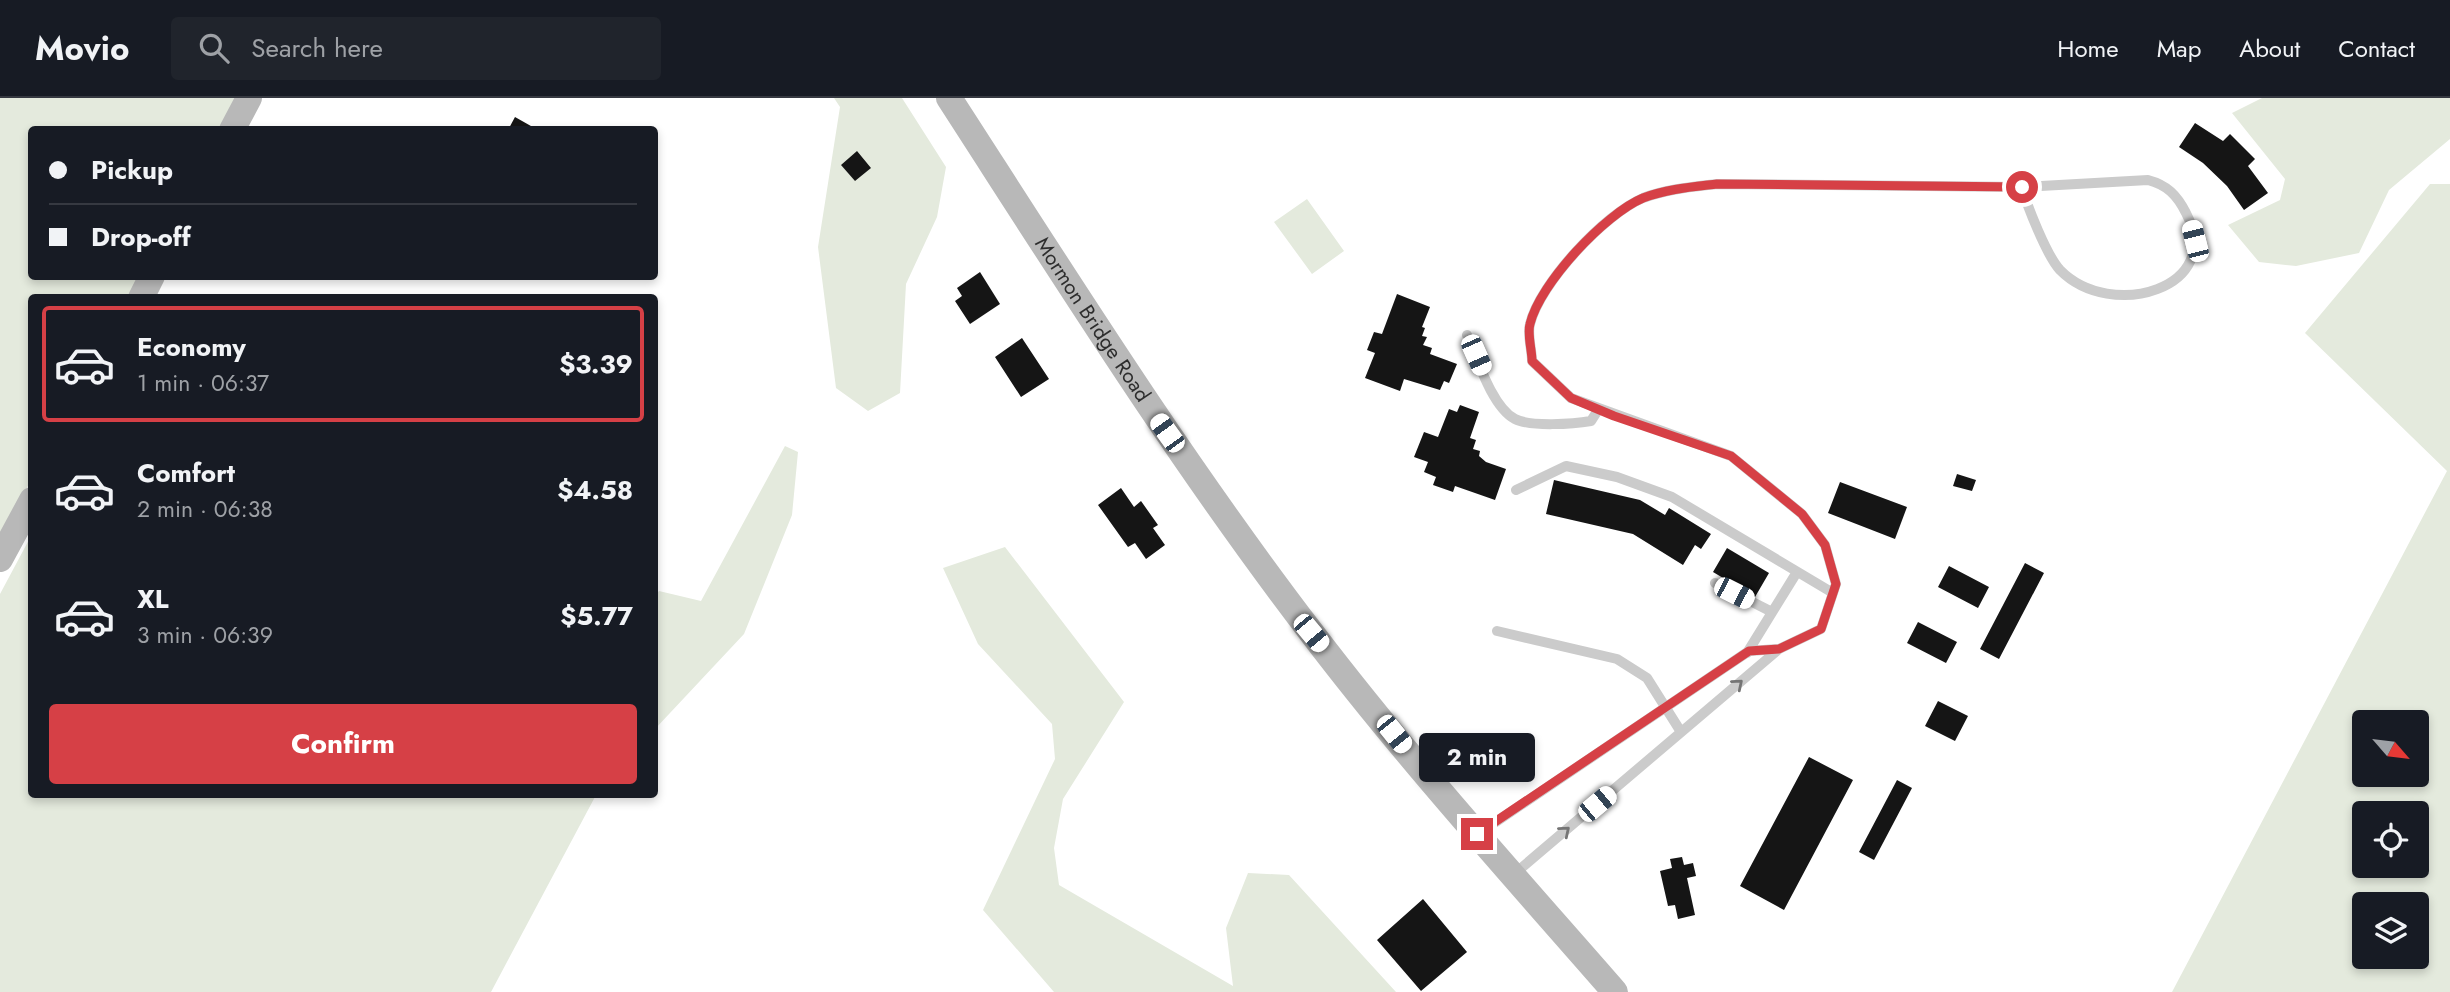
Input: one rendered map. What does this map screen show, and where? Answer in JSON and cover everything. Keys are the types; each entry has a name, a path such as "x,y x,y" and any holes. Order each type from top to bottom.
{"main road":[{"path":"234,126 249,98"},
{"name":"Mormon Bridge Road","path":"949,98 1151,411 1311,633 1477,834 1615,992"},
{"path":"0,559 28,507"}],"lane":[{"path":"1513,875 1779,649 1821,629 1836,584 1825,545 1802,514 1731,456 1571,398 1532,361 1530,324 1551,282 1591,235 1641,199 1674,189 1717,184 2022,187 2148,180 2165,184 2189,217 2195,241 2190,260 2182,276 2162,287 2118,297 2103,295 2078,284 2059,268 2022,187"},
{"path":"1467,335 1494,397 1515,419 1566,425 1591,421 1598,410"},
{"path":"1516,490 1566,466 1617,477 1672,497 1833,593"},
{"path":"1477,834 1747,653 1797,572"},
{"path":"1715,583 1772,612"},
{"path":"1497,631 1617,659 1647,678 1667,706 1681,733"},
{"path":"1747,653 1779,649"}],"shaded area":[{"path":"0,98 237,98 222,126 28,126 28,280 139,280 132,294 28,294 28,486 0,538"},
{"path":"834,98 902,98 946,167 937,217 906,284 900,393 868,411 836,388 818,247 840,107"},
{"path":"2262,98 2450,98 2450,139 2389,190 2359,253 2296,266 2259,262 2228,225 2280,200 2285,179 2232,113"},
{"path":"2430,184 2450,184 2450,992 2172,992 2447,471 2305,333"},
{"path":"1307,199 1344,251 1312,274 1274,222"},
{"path":"785,446 798,452 792,515 744,634 658,726 658,592 701,601"},
{"path":"28,542 28,798 594,798 491,992 0,992 0,594"},
{"path":"1005,547 1124,702 1063,799 1054,848 1059,885 1233,986 1226,928 1248,873 1289,875 1396,992 1054,992 983,910 1055,759 1052,724 978,644 943,568"}],"building":[{"path":"515,117 531,126 510,126"},
{"path":"2195,123 2223,141 2230,134 2255,159 2248,166 2268,193 2244,210 2227,186 2203,163 2179,147"},
{"path":"857,151 871,168 855,181 841,165"},
{"path":"980,272 1000,304 970,324 955,301 962,296 957,288"},
{"path":"1397,294 1430,307 1422,327 1425,328 1422,336 1427,337 1423,345 1432,348 1430,354 1457,364 1449,383 1444,381 1440,390 1404,379 1400,391 1365,378 1375,353 1367,350 1374,332 1382,334"},
{"path":"1022,338 1049,379 1021,397 995,357"},
{"path":"1460,405 1479,412 1470,438 1476,440 1473,449 1480,451 1479,456 1486,462 1506,469 1495,500 1455,486 1453,492 1433,485 1436,477 1424,472 1428,462 1414,457 1424,432 1438,437 1449,409 1457,412"},
{"path":"1957,474 1976,480 1972,491 1953,486"},
{"path":"1554,480 1640,500 1665,515 1669,508 1711,534 1701,549 1695,545 1683,565 1633,534 1546,514"},
{"path":"1840,482 1907,507 1895,539 1828,513"},
{"path":"1121,488 1134,507 1141,501 1158,525 1153,528 1165,545 1146,559 1135,543 1128,547 1098,505"},
{"path":"1727,548 1769,573 1755,597 1713,572"},
{"path":"2025,563 2044,573 1999,659 1980,649"},
{"path":"1949,566 1989,587 1978,608 1938,587"},
{"path":"1918,622 1957,642 1946,663 1907,643"},
{"path":"1938,701 1968,716 1955,741 1925,726"},
{"path":"1809,757 1853,780 1784,910 1740,886"},
{"path":"1897,780 1912,788 1874,860 1859,852"},
{"path":"1682,857 1684,865 1693,863 1696,876 1687,878 1695,915 1678,919 1675,905 1668,906 1660,871 1672,868 1670,859"},
{"path":"1423,899 1467,952 1421,991 1377,940"}],"route":[{"path":"1477,834 1749,651 1779,649 1821,629 1836,584 1825,545 1802,514 1731,456 1614,416 1571,398 1532,361 1530,324 1551,282 1591,235 1641,199 1674,189 1717,184 2016,184 2022,187"}]}
